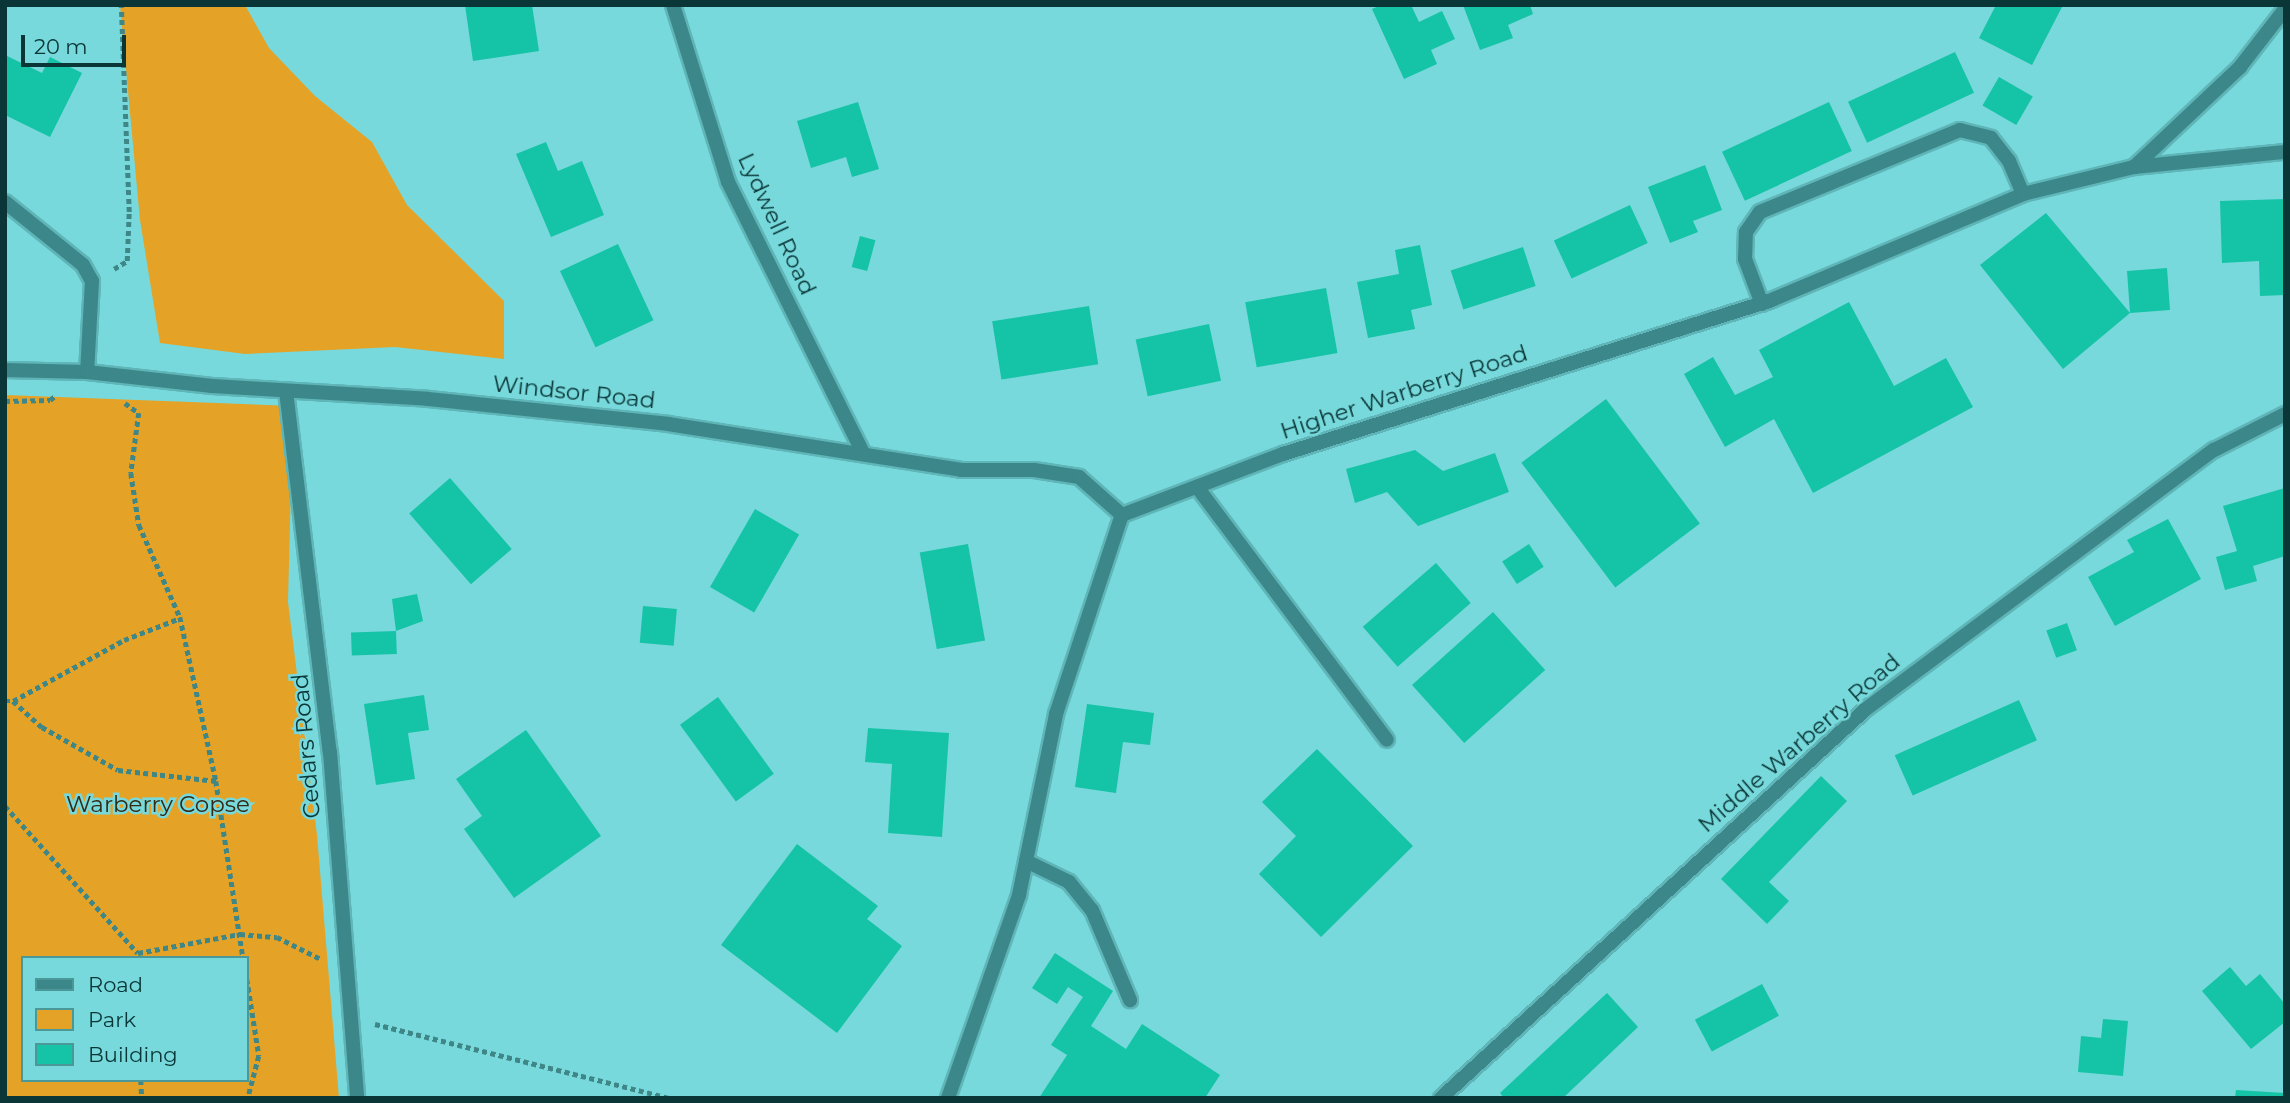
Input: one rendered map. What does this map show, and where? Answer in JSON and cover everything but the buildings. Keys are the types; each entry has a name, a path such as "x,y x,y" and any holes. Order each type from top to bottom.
{"street":[{"name":"Lydwell Road","path":"673,5 728,182 863,453"},
{"path":"2134,167 2240,67 2285,9"},
{"path":"1762,304 1745,259 1746,232 1760,212 1960,130 1991,138 2009,161 2023,194"},
{"name":"Higher Warberry Road","path":"1122,515 1283,454 1762,304 2023,194 2134,167 2285,152"},
{"path":"5,202 83,265 92,281 87,372"},
{"name":"Windsor Road","path":"5,370 87,372 286,391 428,399 668,424 961,470 1034,470 1079,477 1122,515"},
{"name":"Cedars Road","path":"286,391 329,738 358,1098"},
{"name":"Middle Warberry Road","path":"1441,1098 1866,709 2214,450 2285,414"},
{"path":"1197,486 1387,740"},
{"path":"948,1098 1019,895 1056,714 1122,515"},
{"path":"1026,861 1069,883 1092,910 1130,1000"}],"path":[{"path":"92,281 127,261 127,79 121,5"},
{"path":"87,372 138,413 131,473 139,525 180,617 216,781 243,956"},
{"path":"5,701 13,701 124,640 180,617"},
{"path":"13,701 42,727 118,770 216,781"},
{"path":"5,806 138,955 240,934 277,936 347,972"},
{"path":"248,985 259,1056 248,1098"},
{"path":"351,1018 669,1098"}],"green space":[{"path":"120,5 245,5 269,48 315,96 372,142 407,205 504,301 504,359 395,347 245,354 160,343 140,220"},
{"name":"Warberry Copse","path":"5,395 293,406 288,602 317,835 339,1098 5,1098"}]}
